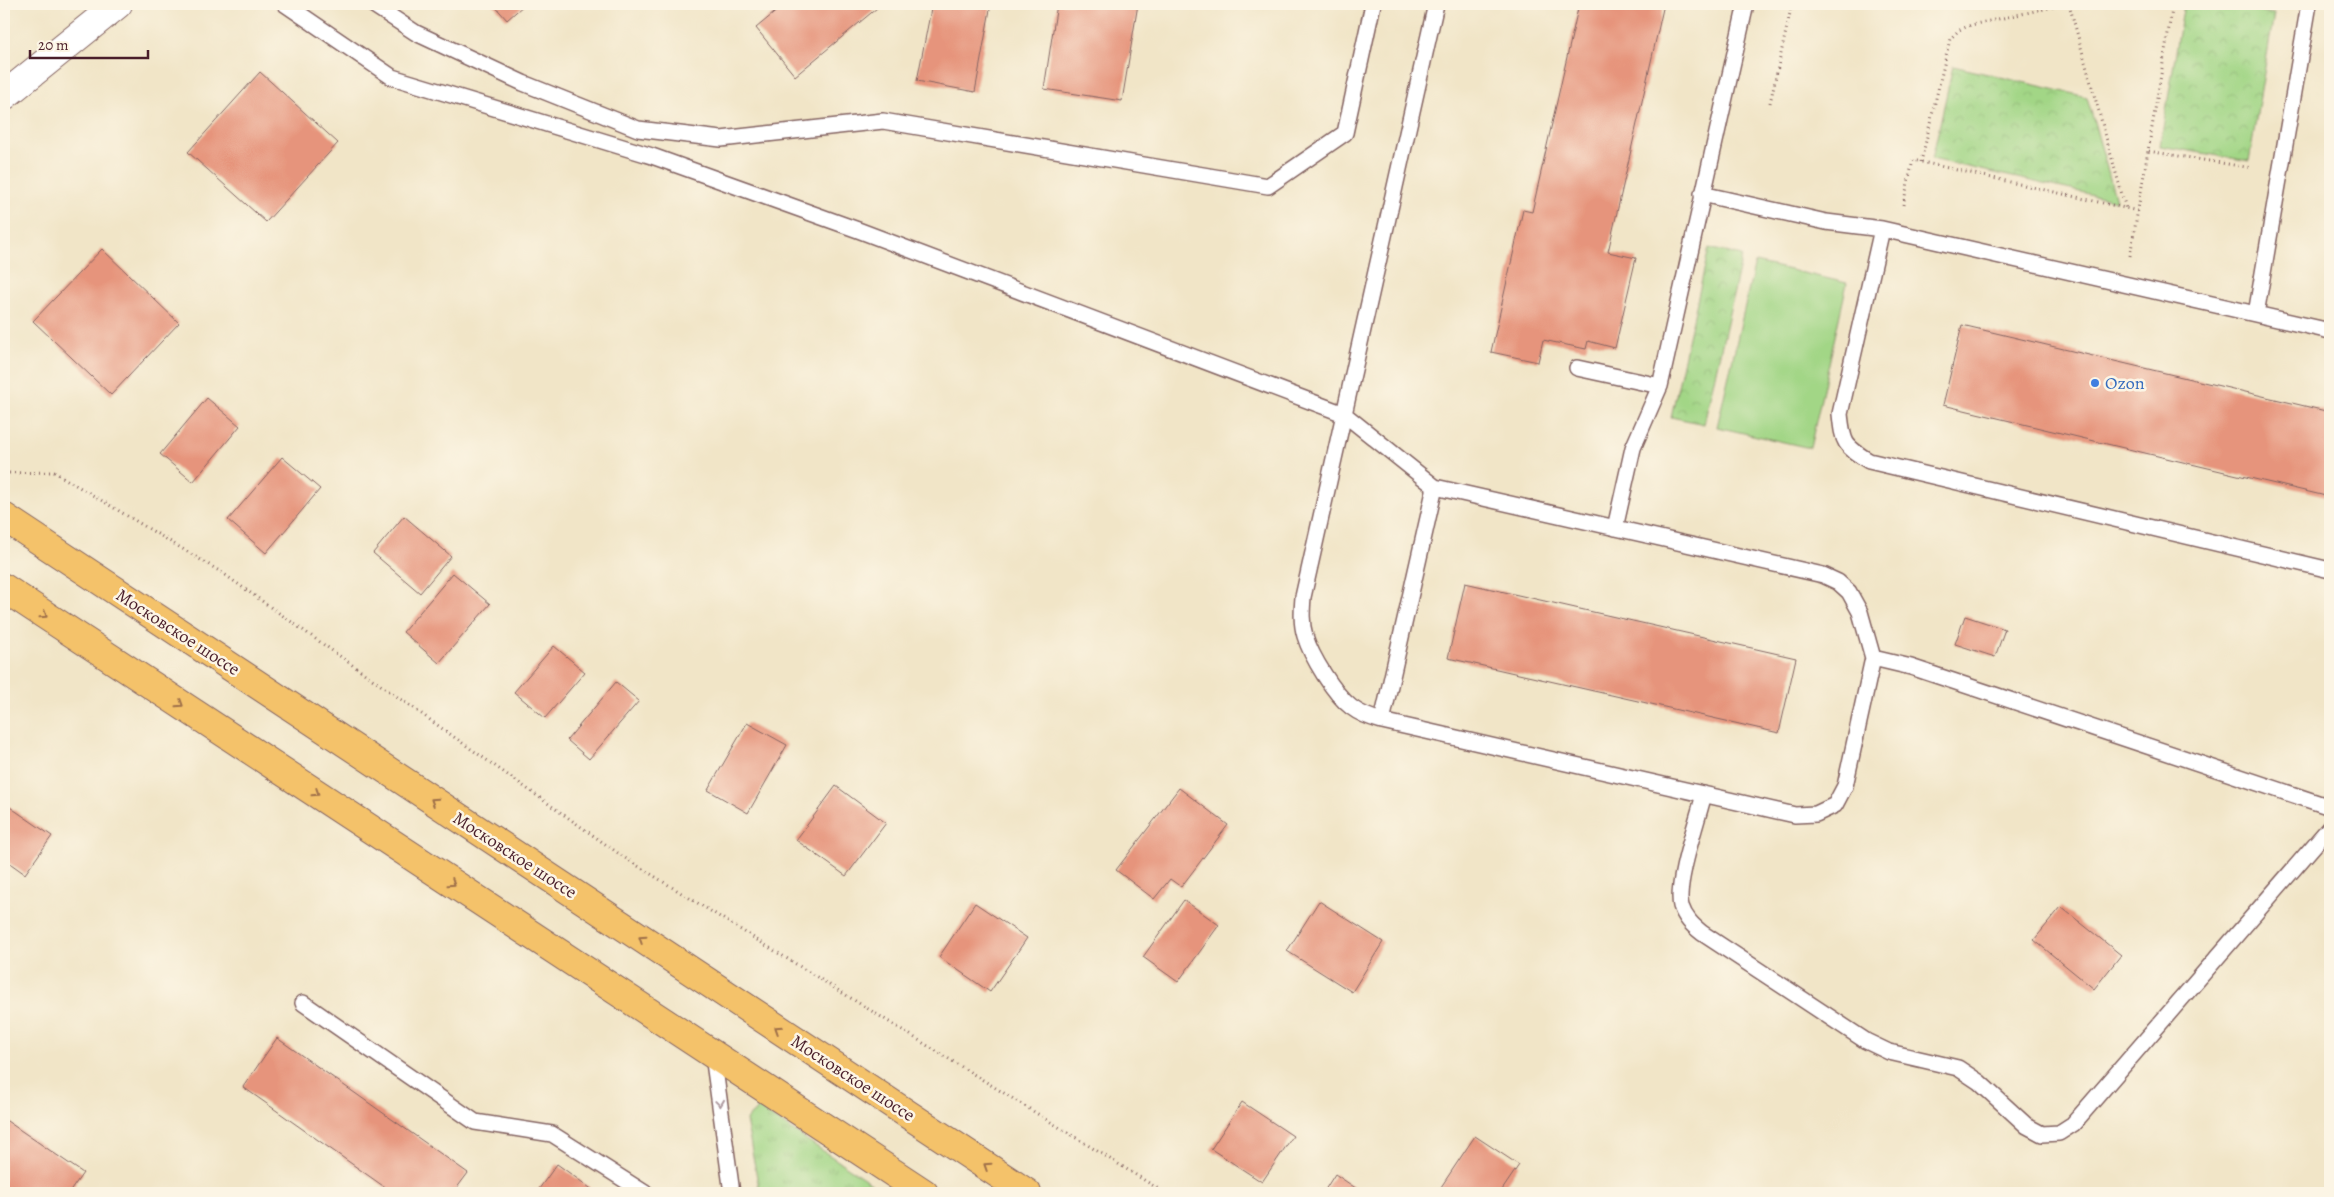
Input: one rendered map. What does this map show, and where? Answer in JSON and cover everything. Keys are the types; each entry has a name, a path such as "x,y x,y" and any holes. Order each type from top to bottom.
{"main road":[{"name":"Московское шоссе","path":"4,517 1027,1193"},
{"path":"4,588 924,1193"}],"street":[{"path":"4,96 118,4"}],"lane":[{"path":"285,4 392,77 652,156 858,230 1344,414 1435,487 1823,575 1838,582 1849,592 1860,612 1873,658 1844,786 1835,805 1816,814 1795,815 1382,722 1365,716 1350,706 1336,691 1313,654 1305,636 1302,618 1303,597 1344,414 1436,4"},
{"path":"372,4 416,33 524,83 638,129 721,139 883,121 1268,186 1345,133 1373,4"},
{"path":"1615,528 1633,448 1660,386 1746,4"},
{"path":"2256,314 2309,4"},
{"path":"1702,194 1826,222 1889,231 2330,331"},
{"path":"1889,231 1840,414 1842,438 1852,451 1869,461 2330,570"},
{"path":"1577,368 1660,386"},
{"path":"1382,722 1435,487"},
{"path":"1873,658 1911,667 2330,807"},
{"path":"1704,794 1680,885 1680,904 1687,921 1702,934 1866,1041 1888,1052 1958,1068 1979,1082 2027,1126 2042,1134 2059,1134 2073,1124 2330,827"},
{"path":"302,1003 475,1122 552,1134 645,1193"},
{"path":"713,1055 732,1193"}],"path":[{"path":"1770,103 1792,4"},
{"path":"1921,162 1950,39 1959,30 1971,25 2068,4 2126,209"},
{"path":"2126,285 2173,4"},
{"path":"2148,151 2280,173"},
{"path":"1889,231 1913,160 2138,211"},
{"path":"4,473 54,472 221,572 625,858 1165,1193"}],"green space":[{"path":"2184,4 2216,4 2274,14 2249,161 2160,146"},
{"path":"1953,66 2087,97 2116,200 1932,159"},
{"path":"1709,248 1742,256 1704,424 1671,417"},
{"path":"1755,262 1847,283 1810,448 1717,427"},
{"path":"759,1108 886,1193 760,1193 746,1120"}],"building":[{"path":"493,4 525,4 507,20"},
{"path":"785,4 877,4 877,8 795,76 756,28"},
{"path":"932,4 991,4 975,92 917,81"},
{"path":"1057,4 1138,4 1122,101 1044,89"},
{"path":"1579,4 1664,4 1608,252 1636,258 1615,348 1588,341 1586,349 1543,340 1538,362 1491,352 1523,210 1532,212"},
{"path":"260,72 338,143 266,222 188,152"},
{"path":"102,249 179,323 111,395 33,321"},
{"path":"1962,325 2330,412 2330,497 1943,405"},
{"path":"207,398 240,426 193,482 160,454"},
{"path":"282,457 320,489 266,553 228,520"},
{"path":"404,516 451,556 420,593 373,553"},
{"path":"453,573 490,604 439,663 403,632"},
{"path":"1465,583 1796,658 1779,733 1448,658"},
{"path":"1965,616 2005,629 1995,657 1955,644"},
{"path":"554,646 585,672 545,718 514,692"},
{"path":"616,682 639,701 589,759 567,740"},
{"path":"747,723 787,745 748,813 708,790"},
{"path":"836,786 886,823 846,876 796,840"},
{"path":"1179,788 1228,825 1181,887 1170,879 1154,899 1116,870"},
{"path":"4,803 52,836 25,874 4,859"},
{"path":"1184,900 1219,925 1178,982 1143,957"},
{"path":"1319,901 1383,942 1352,992 1287,951"},
{"path":"975,903 1027,938 990,992 939,957"},
{"path":"2061,907 2121,955 2094,989 2034,940"},
{"path":"277,1038 468,1173 453,1193 393,1193 243,1087"},
{"path":"1242,1102 1293,1136 1262,1182 1211,1149"},
{"path":"4,1119 83,1173 69,1193 4,1193"},
{"path":"1475,1136 1519,1165 1500,1193 1437,1193"},
{"path":"557,1164 597,1193 536,1193"},
{"path":"1335,1174 1363,1193 1323,1193"}],"place":[{"name":"Ozon","path":"2095,383"}]}
